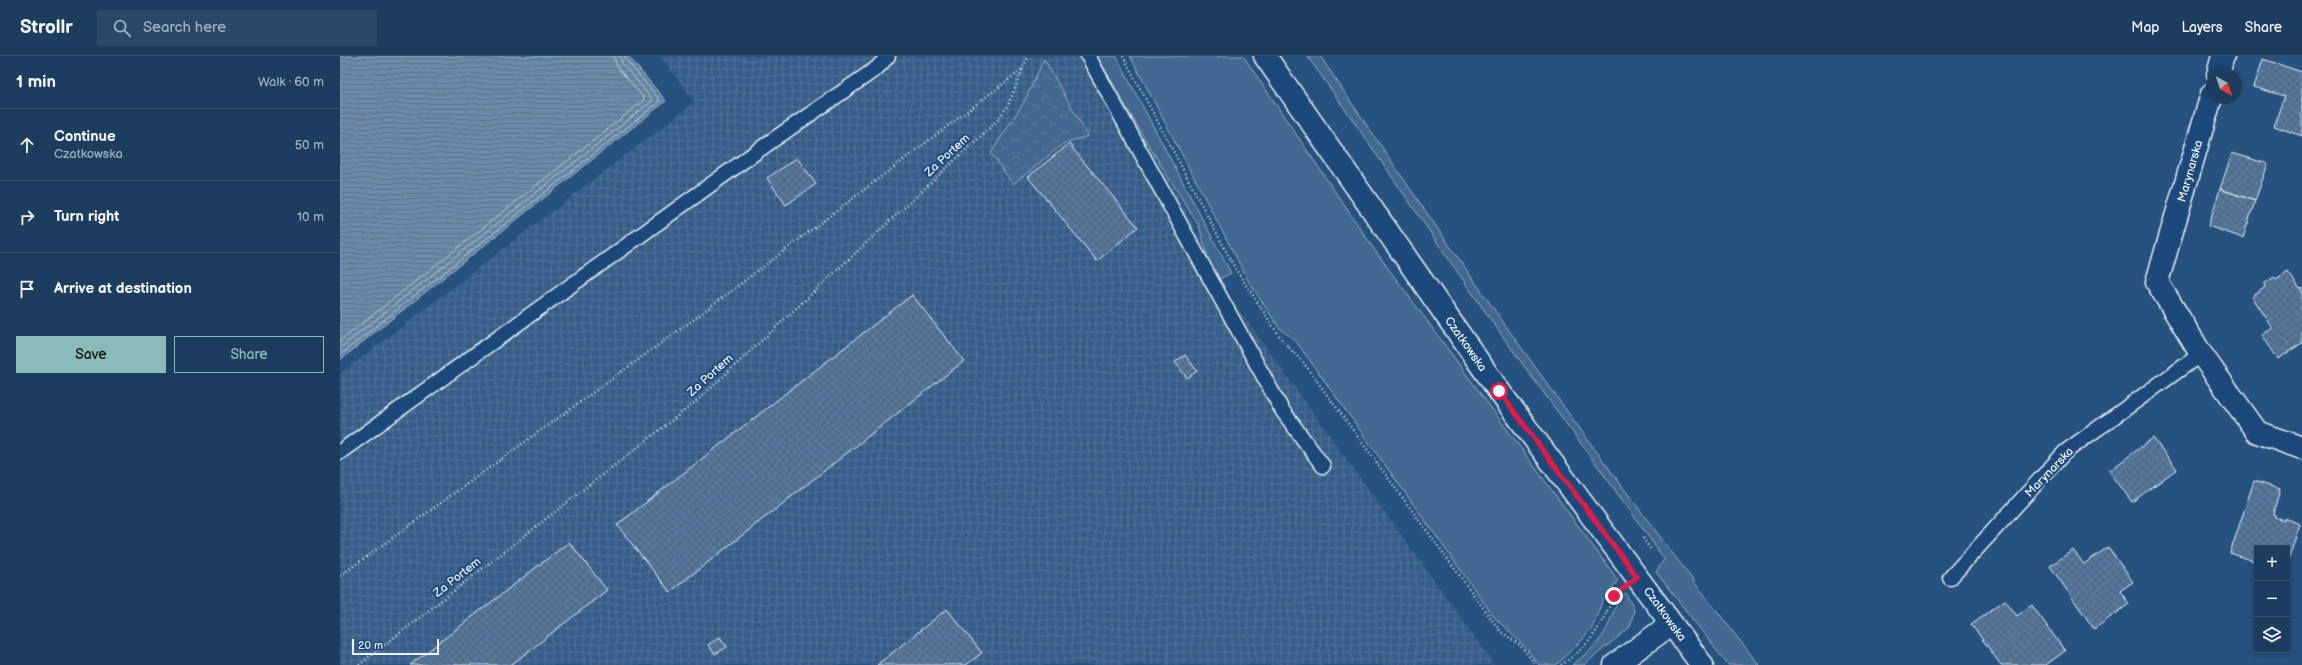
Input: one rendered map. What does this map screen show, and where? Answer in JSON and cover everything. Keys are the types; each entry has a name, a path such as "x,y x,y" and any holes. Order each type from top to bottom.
{"street":[{"name":"Czatkowska","path":"1265,56 1499,391 1702,665"},
{"path":"2220,68 2223,56"},
{"name":"Marynarska","path":"2209,104 2158,282 2201,354 2257,432 2302,448"},
{"path":"1615,665 1671,624"}],"lane":[{"path":"340,452 770,142 877,68 888,56"},
{"path":"1088,56 1282,410 1323,466"},
{"name":"Marynarska","path":"1950,578 2065,452 2201,354"}],"path":[{"name":"Za Portem","path":"359,665 698,400 999,119 1009,103 1028,56"},
{"path":"1123,56 1235,268 1282,340 1303,362 1502,632 1520,645 1536,665"},
{"path":"340,576 697,317 1024,68"},
{"path":"1561,665 1581,651 1600,629 1614,596 1637,577"}],"shaded area":[{"path":"660,56 1105,56 1234,303 1495,665 340,665 340,374 695,102"}],"green space":[{"path":"1097,56 1116,56 1231,273 1218,280 1210,265 1199,226 1146,141"},
{"path":"1130,56 1243,56 1374,249 1618,580 1602,602 1592,628 1583,639 1556,665 1539,665 1525,647 1495,618 1295,340 1279,328 1249,282"},
{"path":"1307,56 1320,56 1425,211 1534,365 1701,591 1759,665 1728,665 1656,572 1664,559 1485,312"},
{"path":"1044,59 1088,136 1064,143 1013,184 991,153 1024,102"},
{"path":"1626,593 1634,610 1630,627 1584,665 1572,665 1587,653 1600,639 1607,628 1616,604"}],"water":[{"path":"340,56 628,56 666,101 340,360"}],"building":[{"path":"2263,59 2302,72 2302,136 2274,126 2284,96 2254,87"},
{"path":"1069,144 1138,227 1097,261 1028,177"},
{"path":"2232,153 2268,164 2255,201 2220,189"},
{"path":"797,158 816,184 786,205 767,178"},
{"path":"2220,189 2255,201 2243,238 2208,226"},
{"path":"2288,272 2300,289 2302,288 2302,343 2278,359 2262,335 2273,328 2252,297 2265,287 2264,284 2274,277 2276,280"},
{"path":"912,295 964,361 670,592 617,525"},
{"path":"1185,355 1197,371 1187,378 1175,362"},
{"path":"2153,438 2177,469 2132,502 2109,471"},
{"path":"2254,481 2280,489 2273,514 2275,517 2284,520 2285,518 2300,524 2290,555 2290,545 2254,545 2254,561 2230,553"},
{"path":"569,542 607,590 511,665 410,665"},
{"path":"2108,547 2133,582 2120,591 2129,604 2094,629 2050,566 2073,550 2084,564"},
{"path":"2005,600 2017,616 2032,605 2065,651 2046,665 2001,665 1971,624"},
{"path":"947,609 982,653 966,665 877,665"},
{"path":"720,637 727,647 715,654 708,645"}],"route":[{"path":"1499,391 1637,577 1614,596"}]}
